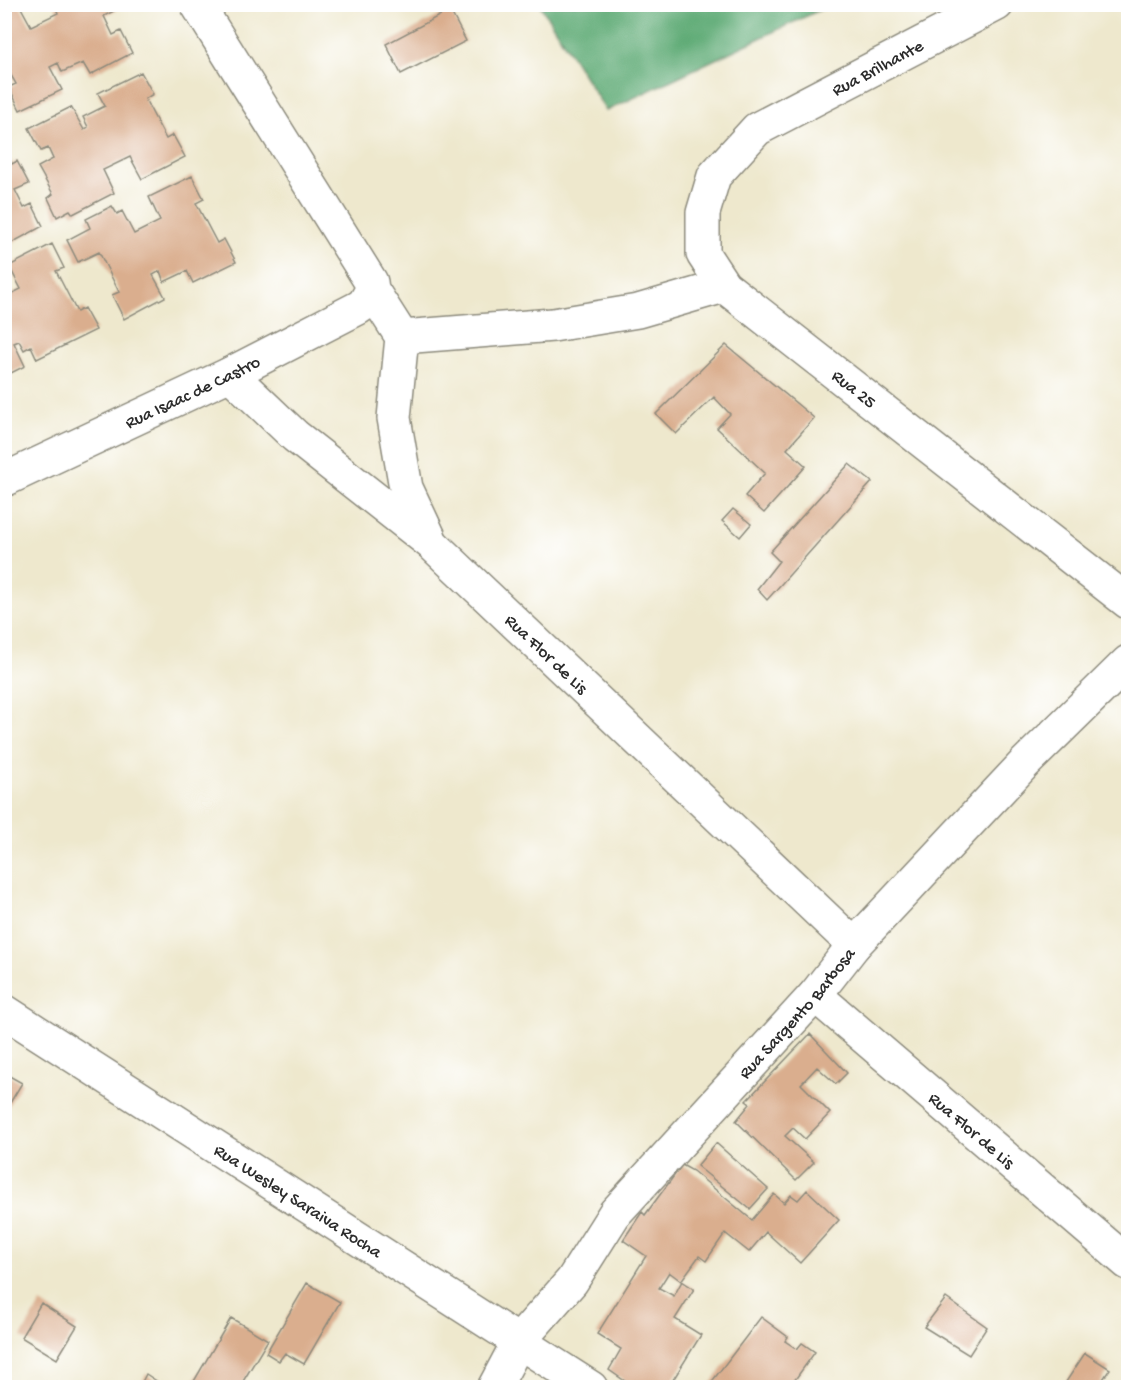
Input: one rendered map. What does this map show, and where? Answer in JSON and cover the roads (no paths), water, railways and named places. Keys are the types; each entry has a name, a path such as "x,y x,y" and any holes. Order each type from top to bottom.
{"street":[{"path":"197,4 371,282 372,290 402,337 394,418 406,488 431,543"},
{"name":"Rua Brilhante","path":"757,129 997,4"},
{"name":"Rua 25","path":"757,129 714,176 703,213 703,254 724,286 1128,603"},
{"path":"402,337 553,325 638,311 724,286"},
{"name":"Rua Isaac de Castro","path":"4,480 230,374 358,308 364,304 372,290"},
{"name":"Rua Flor de Lis","path":"230,374 295,436 431,543 854,945"},
{"name":"Rua Sargento Barbosa","path":"494,1388 519,1341 572,1281 615,1213 815,995 854,945 1025,764 1128,662"},
{"name":"Rua Flor de Lis","path":"815,995 1128,1263"},
{"name":"Rua Wesley Saraiva Rocha","path":"4,1011 591,1388"}]}
